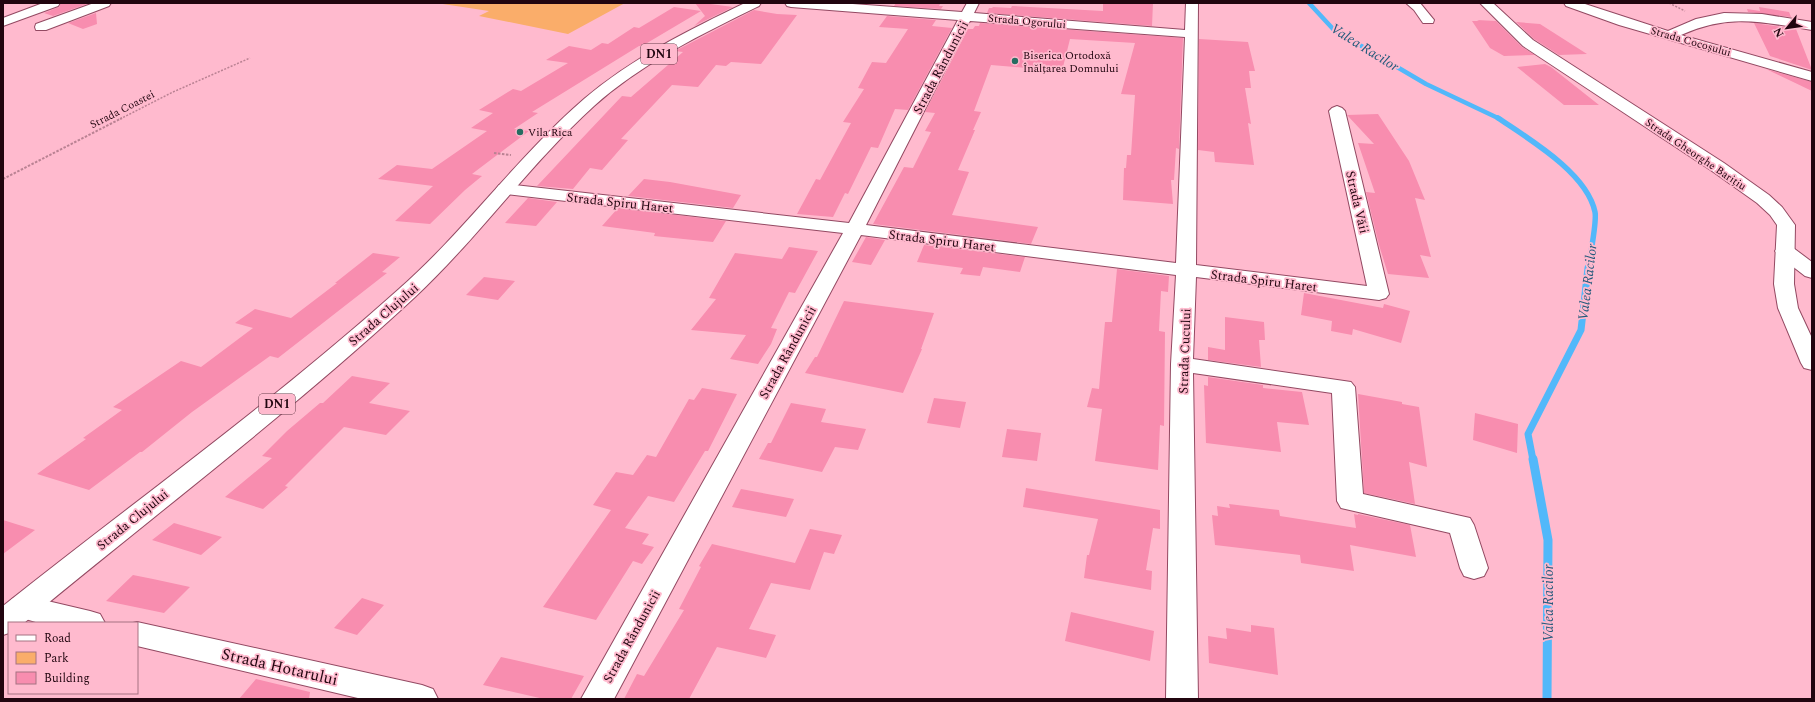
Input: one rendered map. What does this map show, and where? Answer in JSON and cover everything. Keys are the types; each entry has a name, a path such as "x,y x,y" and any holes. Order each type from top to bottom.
{"street":[{"path":"3,22 54,3"},
{"path":"41,27 105,3"},
{"name":"Strada Clujului","path":"12,615 324,366 409,292 447,256 505,190 568,123 592,100 612,85 669,48 755,3"},
{"name":"Strada Ogorului","path":"791,3 970,10 1190,34"},
{"name":"Strada Cucului","path":"1182,699 1182,364 1186,271 1190,34 1192,3"},
{"path":"1412,3 1428,20"},
{"name":"Strada Gheorghe Barițiu","path":"1486,3 1528,43 1763,199 1776,211 1786,225 1784,284 1788,308 1812,363"},
{"name":"Strada Cocoșului","path":"1570,3 1669,35 1812,77"},
{"name":"Strada Rândunicii","path":"597,699 855,229 970,10"},
{"path":"1669,35 1703,21 1726,16 1753,17 1812,26"},
{"name":"Strada Văii","path":"1338,111 1379,294"},
{"name":"Strada Spiru Haret","path":"505,190 855,229 1379,294"},
{"path":"1785,251 1812,272"},
{"path":"1182,364 1344,387 1350,501 1460,525 1474,568"},
{"path":"12,615 80,622"},
{"name":"Strada Hotarului","path":"138,634 422,699"}],"path":[{"name":"Strada Coastei","path":"3,179 174,92 250,58"},
{"path":"494,153 509,155"}],"green space":[{"path":"436,3 625,3 568,34 479,16 489,11"}],"building":[{"path":"61,3 90,3 53,16 44,13 59,7"},
{"path":"695,3 733,7 694,26 705,16"},
{"path":"896,3 940,4 939,6 943,6 941,9 894,6"},
{"path":"1103,3 1153,3 1152,26 987,13 989,8 1011,8 1012,6 1103,11"},
{"path":"674,7 701,11 642,46 639,46 532,112 538,113 514,129 529,131 472,174 482,176 465,190 430,224 395,221 433,186 378,179 397,165 432,169 487,131 471,128 493,113 479,110 513,89 521,91 568,63 546,60 569,46 591,50 602,43 608,44 634,27 639,28"},
{"path":"1759,7 1789,12 1791,17 1748,12 1747,9 1760,11"},
{"path":"754,10 777,14 797,15 761,64 731,62 726,66 716,65 698,87 672,85 621,139 628,140 602,170 590,168 573,189 537,186 622,96 631,97 683,52 675,51"},
{"path":"96,13 97,24 83,29 68,23"},
{"path":"887,16 936,20 932,26 952,28 908,110 895,109 878,148 871,147 848,194 845,193 833,217 797,214 816,179 820,180 851,123 843,122 864,89 858,88 872,62 886,63 908,29 879,27"},
{"path":"1477,20 1496,21 1522,47 1535,55 1504,56 1490,48 1472,21 1479,21"},
{"path":"1516,22 1540,24 1587,54 1559,55 1534,39"},
{"path":"980,23 1183,38 1179,149 1176,148 1174,180 1171,180 1173,204 1123,200 1124,168 1126,168 1127,155 1131,155 1135,95 1121,94 1135,43 1070,39 1062,71 991,65 974,111 981,112 958,170 969,172 952,215 1038,227 1031,244 873,224 904,167 913,168 931,132 925,131 935,113 925,112 968,29 973,29 975,26 979,26"},
{"path":"1754,23 1796,29 1812,70 1770,56"},
{"path":"1199,39 1248,42 1255,71 1249,71 1251,88 1245,88 1251,124 1248,123 1254,165 1215,162 1214,152 1198,150"},
{"path":"1545,64 1551,67 1599,105 1564,105 1517,67"},
{"path":"1766,69 1812,82 1812,91"},
{"path":"1378,114 1409,161 1425,200 1415,198 1431,257 1420,255 1429,278 1388,274 1366,192 1375,193 1358,143 1374,144 1347,115"},
{"path":"644,179 670,182 741,195 733,208 628,196"},
{"path":"528,198 557,202 536,226 505,223"},
{"path":"618,208 726,221 713,242 654,236 655,233 602,226"},
{"path":"866,237 885,240 871,265 852,262"},
{"path":"924,245 1025,257 1020,272 983,267 980,276 960,274 963,268 917,262"},
{"path":"789,247 818,251 795,293 789,292 771,328 777,329 771,344 758,364 730,359 746,335 691,330 716,299 709,298 735,253 782,259"},
{"path":"373,253 400,257 382,272 387,273 278,358 270,356 192,412 142,452 89,490 37,474 86,439 83,438 122,410 113,407 181,361 201,367 253,328 235,323 255,309 291,318"},
{"path":"1117,269 1169,276 1168,292 1161,291 1159,331 1165,332 1164,426 1160,425 1158,470 1095,461 1102,409 1087,407 1092,388 1099,389 1105,322 1112,322"},
{"path":"484,277 515,281 498,300 466,295"},
{"path":"1304,293 1383,308 1384,304 1410,311 1401,343 1353,329 1352,335 1331,331 1332,321 1301,315"},
{"path":"844,301 934,313 922,349 903,393 805,373 815,357 817,357"},
{"path":"1225,317 1264,322 1265,340 1259,340 1261,367 1208,360 1208,347 1225,350"},
{"path":"352,376 390,383 369,403 410,411 386,435 344,427 285,486 288,487 263,509 225,497 272,458 262,456 287,431 320,403 323,403"},
{"path":"1208,377 1263,385 1263,388 1302,392 1309,425 1277,422 1281,452 1206,443 1204,385 1208,386"},
{"path":"702,388 737,394 708,451 705,451 674,502 648,496 625,528 649,534 642,544 654,547 642,564 633,561 596,620 543,607 611,510 593,505 616,472 633,475 647,455 656,457 689,399 694,400"},
{"path":"1358,394 1402,402 1402,404 1419,407 1427,467 1409,462 1415,504 1364,493"},
{"path":"934,398 966,402 960,428 927,423"},
{"path":"791,403 826,409 821,422 866,429 858,450 835,447 822,472 759,459 768,443 771,443"},
{"path":"1475,413 1518,424 1517,453 1473,440"},
{"path":"1007,429 1041,433 1037,461 1002,457"},
{"path":"1026,488 1160,510 1160,529 1153,528 1146,570 1152,571 1151,590 1084,578 1087,555 1089,555 1098,519 1023,507"},
{"path":"741,489 794,499 786,517 732,507"},
{"path":"1229,504 1279,510 1280,516 1356,528 1354,514 1410,525 1416,557 1350,545 1354,571 1301,563 1300,555 1215,545 1212,515 1218,516 1217,506 1230,508"},
{"path":"3,520 35,530 3,554"},
{"path":"174,523 222,537 201,555 152,540"},
{"path":"810,529 842,535 834,554 824,552 810,590 771,583 749,629 776,635 766,658 717,647 689,699 624,699 637,674 644,676 684,610 679,609 701,567 699,566 712,544 795,563"},
{"path":"133,575 190,587 164,613 106,601"},
{"path":"362,598 384,605 357,635 334,628"},
{"path":"1071,612 1154,631 1150,661 1065,641"},
{"path":"1251,625 1274,628 1278,675 1209,663 1208,636 1227,639 1226,628 1251,632"},
{"path":"501,657 584,676 571,699 544,699 483,685"},
{"path":"256,679 310,692 309,699 239,699"}],"waterway":[{"name":"Valea Racilor","path":"1309,3 1334,30 1426,84 1498,118"},
{"name":"Valea Racilor","path":"1498,118 1555,158 1581,184 1590,198 1595,212 1595,223 1588,269"},
{"name":"Valea Racilor","path":"1533,460 1528,434 1581,330 1588,268"},
{"name":"Valea Racilor","path":"1533,459 1548,540 1547,699"}],"place":[{"name":"Biserica Ortodoxă Înălțarea Domnului","path":"1015,61"},
{"name":"Vila Rica","path":"520,132"}]}
